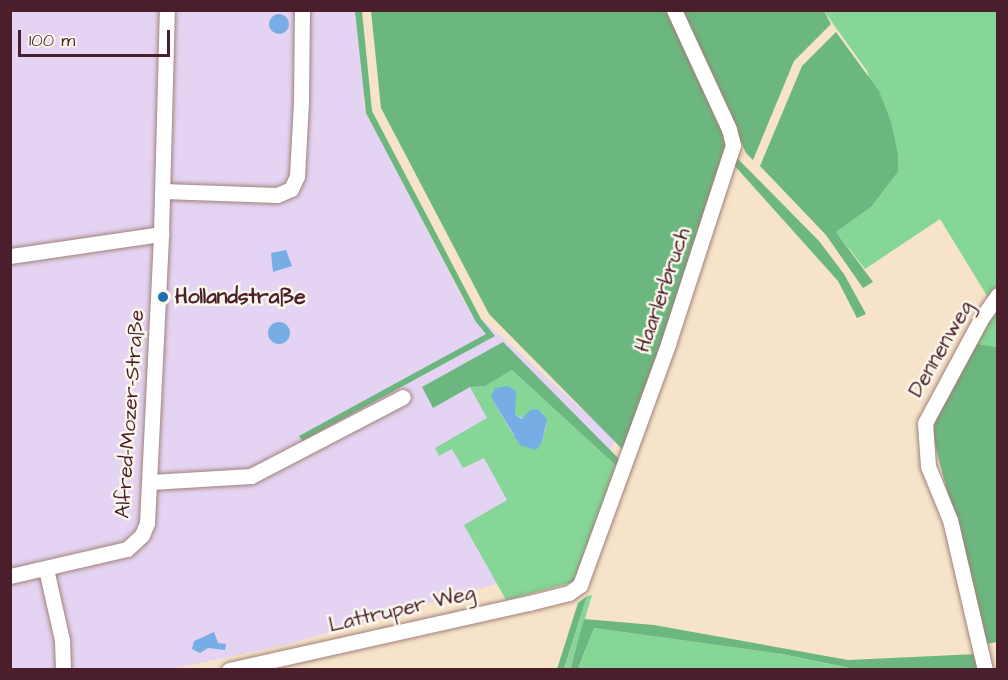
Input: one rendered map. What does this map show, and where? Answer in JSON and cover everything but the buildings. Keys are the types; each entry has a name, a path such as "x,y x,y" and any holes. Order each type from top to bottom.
{"street":[{"name":"Alfred-Mozer-Straße","path":"10,576 116,553 135,544 147,523 151,482 162,234 167,10"},
{"path":"163,191 278,195 291,189 297,176 302,10"},
{"name":"Haarlerbruch","path":"580,585 668,344 733,145 674,10"},
{"path":"10,256 162,234"},
{"name":"Dennenweg","path":"985,669 950,520 928,466 925,431 927,415 998,295"},
{"path":"151,482 251,476 403,397"},
{"path":"46,569 62,640 63,669"},
{"name":"Lattruper Weg","path":"229,669 529,603 569,593 580,585"}],"shaded area":[{"path":"10,11 361,11 364,108 466,305 615,439 574,561 289,644 172,669 11,669"}],"green space":[{"path":"355,11 362,11 372,111 481,319 495,336 302,441 299,436 486,334 476,322 366,113"},
{"path":"371,11 667,11 729,145 629,456 489,314 381,108"},
{"path":"681,11 824,11 831,24 794,61 753,160 746,153"},
{"path":"824,11 997,11 998,291 989,299 940,219 865,269 836,232 871,207 898,172 867,71"},
{"path":"836,32 879,91 891,122 898,154 898,172 871,207 836,232 873,282 863,288 826,235 760,166 802,66"},
{"path":"736,157 819,241 844,274 866,314 857,318 838,281 734,165"},
{"path":"997,301 997,347 972,343"},
{"path":"503,342 625,465 623,472 512,370 485,386 470,387 433,408 422,387"},
{"path":"972,343 997,347 997,642 987,644 933,437 935,420"},
{"path":"512,370 623,472 578,581 506,600 464,525 507,500 484,458 463,468 452,449 439,456 435,448 487,418 470,387 485,386","holes":["491,397 515,404 515,415 546,427 542,442 513,435"]},
{"path":"592,595 570,669 564,670 587,596"},
{"path":"587,596 564,669 557,669 578,603"},
{"path":"584,619 654,625 848,660 977,654 981,669 854,669 782,654 594,628 578,669 570,670"},
{"path":"594,628 782,654 853,669 578,670"}],"water":[{"path":"275,14 283,14 289,20 289,28 283,34 275,34 269,28 269,20"},
{"path":"286,250 292,266 273,272 271,253"},
{"path":"279,322 287,325 290,333 287,341 279,344 271,341 268,333 271,325"},
{"path":"508,386 516,391 515,415 522,419 530,410 538,409 547,419 542,442 536,450 520,445 491,397 495,388"},
{"path":"214,632 218,643 226,644 225,650 208,648 200,653 192,649 194,641"}],"place":[{"name":"Hollandstraße","path":"163,297"}]}
